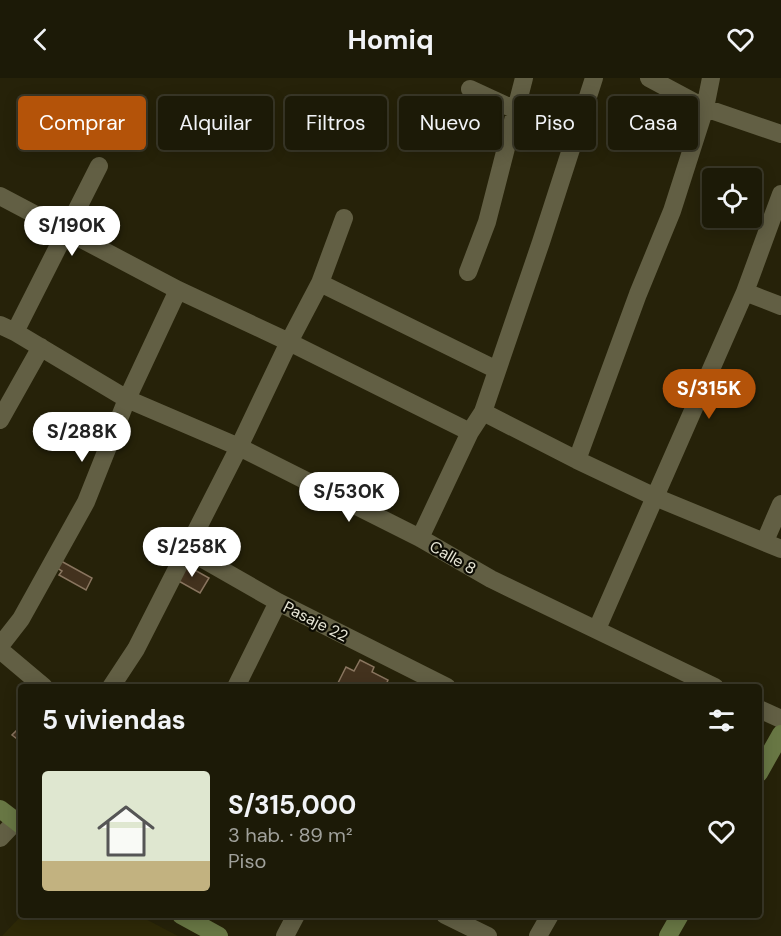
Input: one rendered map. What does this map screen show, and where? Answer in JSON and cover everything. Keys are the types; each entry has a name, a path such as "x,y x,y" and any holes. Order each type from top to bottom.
{"street":[{"path":"519,96 524,78"},
{"path":"588,96 594,78"},
{"path":"649,78 705,108 781,134"},
{"path":"576,460 672,210 705,108 711,78"},
{"path":"470,89 514,110"},
{"path":"468,272 487,222 514,114"},
{"path":"420,538 470,432 483,412 571,150"},
{"path":"7,329 66,230 99,166"},
{"path":"597,629 745,292 781,194"},
{"path":"0,196 178,290 290,342 470,432"},
{"path":"113,684 136,649 239,447 320,283 344,218"},
{"path":"320,283 497,370"},
{"path":"41,684 0,648 21,618 86,502 127,399 178,290"},
{"path":"745,292 781,306"},
{"name":"Calle 8","path":"7,329 127,399 239,447 420,538 491,579 709,684"},
{"path":"0,420 41,348"},
{"path":"483,412 576,460 655,497 773,545 781,504"},
{"name":"Pasaje 22","path":"187,550 416,680 434,684"},
{"path":"237,684 278,602"},
{"path":"762,710 781,719"},
{"path":"762,768 781,734"},
{"path":"0,809 18,824 0,838"},
{"path":"186,918 219,936"},
{"path":"285,936 294,918"},
{"path":"451,918 488,936"},
{"path":"538,936 548,918"},
{"path":"668,936 678,918"}],"shaded area":[{"path":"19,918 144,918 178,936 2,936"}],"building":[{"path":"61,561 92,578 86,590 59,575 62,571 57,568"},
{"path":"184,564 209,578 200,593 175,579"},
{"path":"360,660 374,667 372,672 388,680 386,684 338,684 346,667 354,671"},
{"path":"18,729 18,740 12,735"}]}
